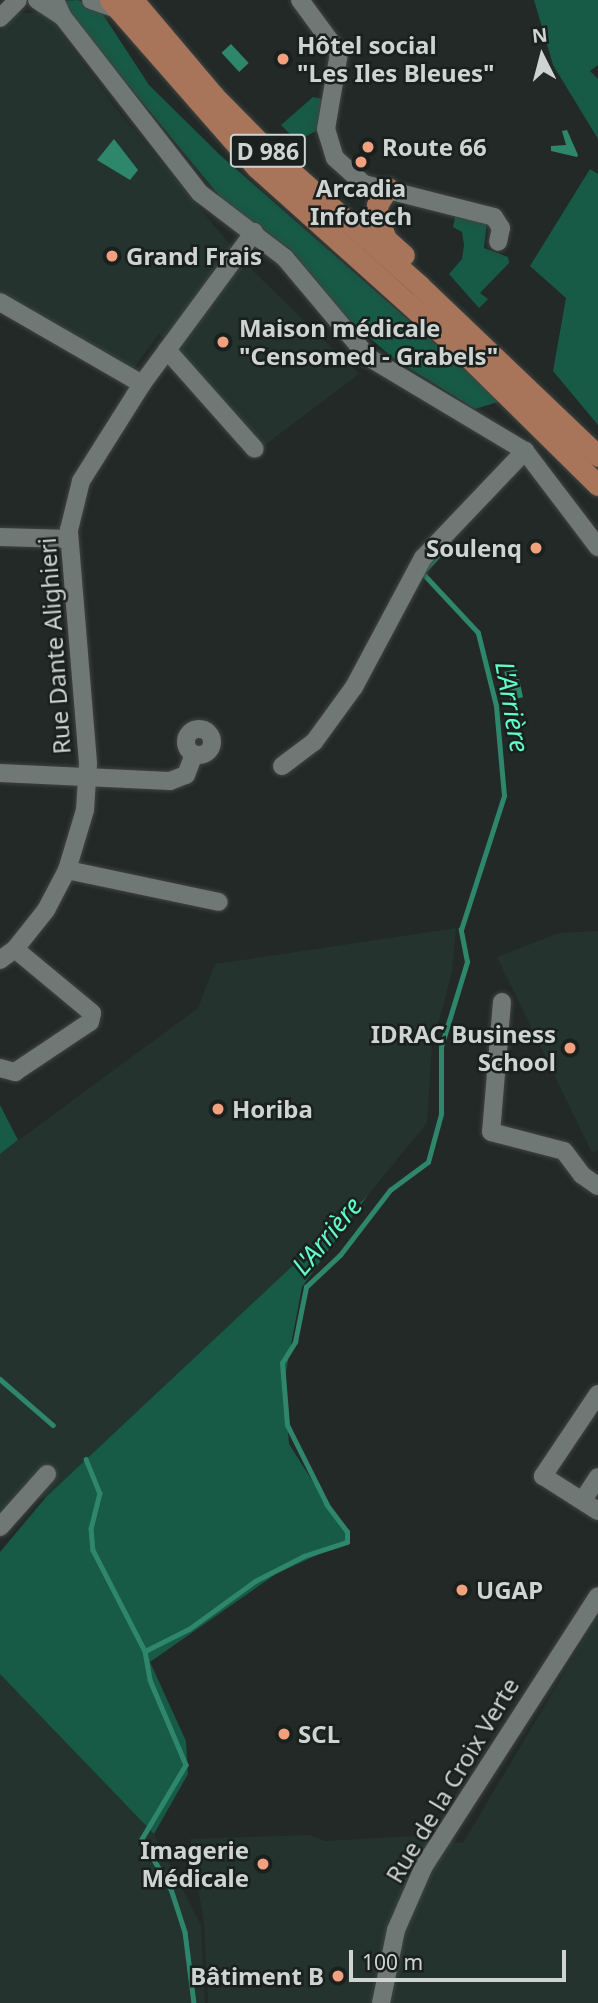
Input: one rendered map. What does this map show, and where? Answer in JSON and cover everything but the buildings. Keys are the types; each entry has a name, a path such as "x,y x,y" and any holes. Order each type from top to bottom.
{"main road":[{"name":"D 986","path":"120,3 267,150 420,286 598,456"},
{"name":"D 986","path":"120,3 256,167 448,339 598,485"},
{"path":"388,188 377,205 378,219 386,239 418,268 420,286"}],"street":[{"path":"0,8 3,0"},
{"path":"0,18 18,0"},
{"path":"37,0 58,8 200,193 285,258 368,357 525,451 598,547"},
{"path":"92,0 99,6 120,3"},
{"path":"300,0 339,53 327,118 330,151 364,184 495,217 501,228 498,242"},
{"name":"Rue Dante Alighieri","path":"0,960 15,949 46,910 67,870 80,835 87,776 69,539 81,481 142,384 254,232"},
{"path":"0,302 142,384"},
{"path":"167,350 255,449"},
{"path":"282,766 314,742 354,687 424,558 525,451"},
{"path":"0,537 69,539"},
{"path":"0,773 170,781 186,775 194,754"},
{"path":"67,870 219,902"},
{"path":"0,1068 15,1072 90,1022 92,1013 15,949"},
{"path":"502,1002 491,1132 564,1151 582,1175 598,1186"},
{"path":"598,1394 543,1476 598,1511"},
{"path":"0,1527 47,1475"},
{"path":"583,1500 598,1477"},
{"name":"Rue de la Croix Verte","path":"381,2003 396,1930 424,1866 598,1596"}],"shaded area":[{"path":"78,0 102,13 149,85 220,155 501,401 475,409 393,358 349,320 291,250 221,198 59,1"},
{"path":"534,0 598,0 598,65 590,71 598,79 598,139 553,65"},
{"path":"45,12 118,111 249,267 359,374 261,448 159,334 134,368 0,292 0,31 12,14"},
{"path":"231,44 249,63 239,72 221,53"},
{"path":"313,97 322,99 318,130 297,141 281,125"},
{"path":"567,130 577,157 551,151 551,146 566,145 562,131"},
{"path":"114,139 138,170 130,180 97,160"},
{"path":"590,169 598,174 598,425 553,371 566,298 530,266"},
{"path":"456,212 487,221 484,248 508,257 509,263 480,293 488,299 479,308 449,274 462,259 464,245 462,232 453,227"},
{"path":"517,669 523,697 510,700 504,672"},
{"path":"456,928 452,972 432,1047 427,1123 368,1195 46,1497 0,1514 0,1154 198,1008 215,964"},
{"name":"IDRAC Business School","path":"598,931 598,1150 592,1153 497,957 559,933"},
{"path":"0,1105 18,1140 0,1154"},
{"path":"368,1195 302,1287 284,1382 289,1444 350,1540 276,1574 150,1662 186,1741 188,1774 154,1834 0,1674 0,1552 46,1497"},
{"path":"598,1616 598,2003 208,2003 204,1923 190,1839 310,1835 325,1841 414,1836 463,1843"},
{"path":"0,1674 154,1834 201,1925 205,2003 0,2003"}],"waterway":[{"name":"L'Arrière","path":"145,1651 189,1629 255,1581 304,1556 347,1542 347,1532 327,1505 287,1425 282,1363 295,1342 306,1287 340,1255 390,1190 428,1162 441,1114 441,1047 467,962 461,930 504,796 496,706 478,633 422,573 439,554"},
{"path":"0,1379 53,1425"},
{"path":"86,1459 100,1493 91,1528 93,1550 145,1651"},
{"name":"L'Arrière","path":"145,1651 150,1680 186,1765 142,1839 171,1889 185,1932 194,2003"}],"place":[{"name":"Hôtel social \"Les Iles Bleues\"","path":"283,59"},
{"name":"Route 66","path":"368,147"},
{"name":"Arcadia Infotech","path":"361,162"},
{"name":"Grand Frais","path":"112,256"},
{"name":"Maison médicale \"Censomed - Grabels\"","path":"223,342"},
{"name":"Soulenq","path":"536,548"},
{"name":"IDRAC Business School","path":"570,1048"},
{"name":"Horiba","path":"218,1109"},
{"name":"UGAP","path":"462,1590"},
{"name":"SCL","path":"284,1734"},
{"name":"Imagerie Médicale","path":"263,1864"},
{"name":"Bâtiment B","path":"338,1976"}]}
